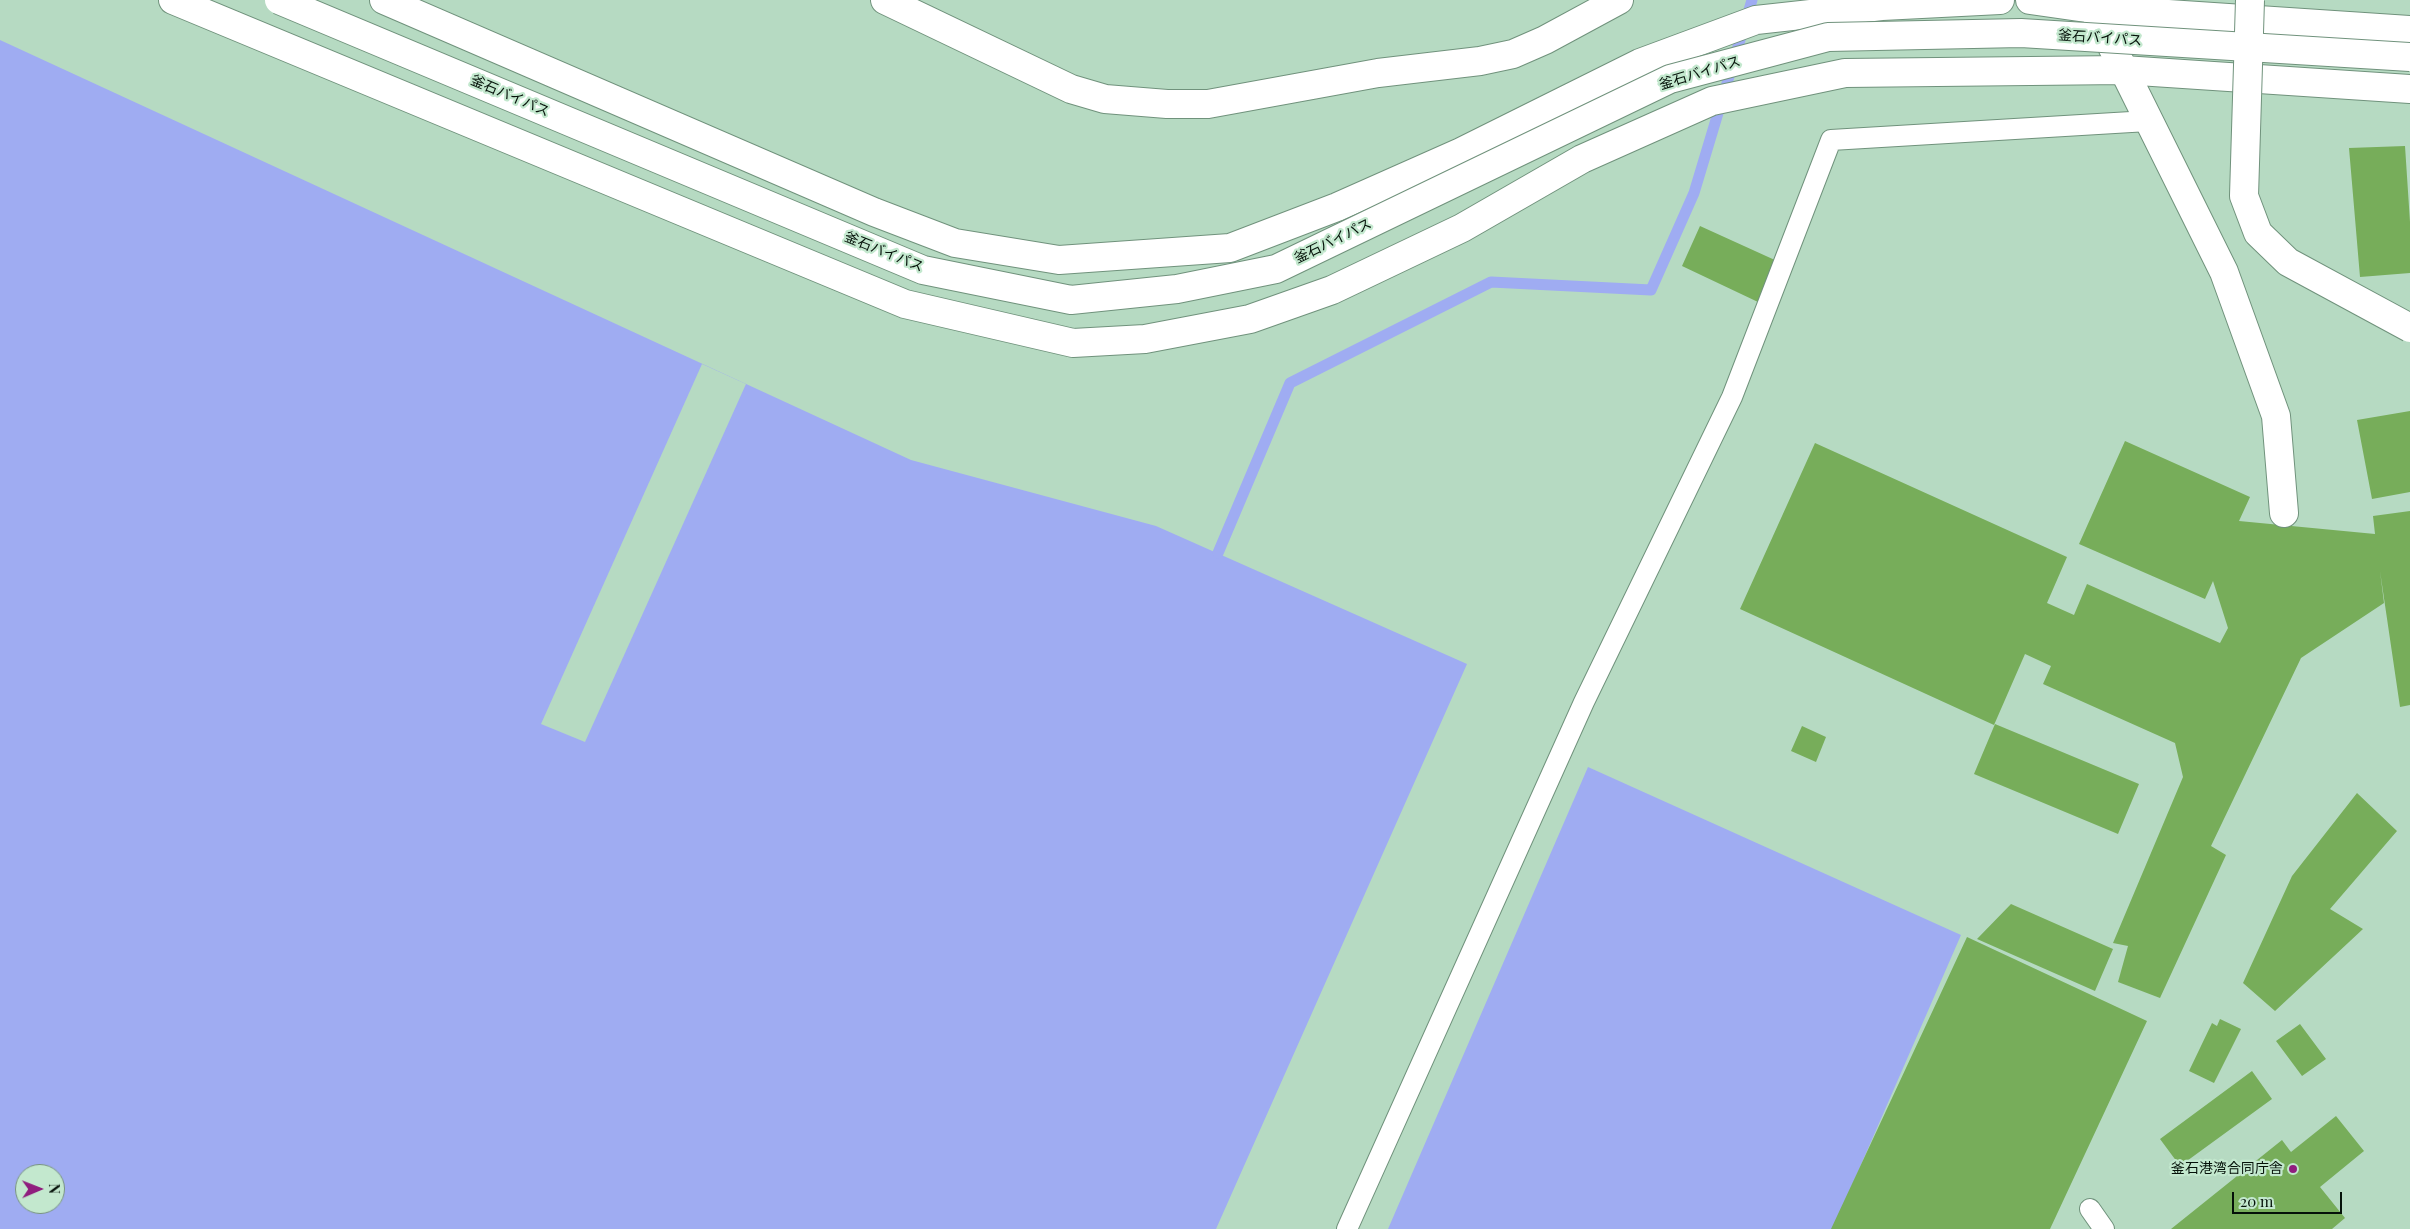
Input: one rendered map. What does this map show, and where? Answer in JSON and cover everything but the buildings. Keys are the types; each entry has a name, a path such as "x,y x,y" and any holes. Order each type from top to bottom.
{"main road":[{"path":"173,0 906,304 1074,343 1144,339 1250,319 1332,290 1462,228 1582,158 1712,101 1845,73 2123,70 2410,90"},
{"name":"釜石バイパス","path":"279,0 923,270 1071,300 1177,290 1276,269 1670,79 1828,37 2021,33 2410,57"},
{"path":"384,0 874,212 955,243 1058,260 1230,248 1337,207 1461,152 1640,63 1756,20 1882,6 2000,0"},
{"path":"885,0 1071,89 1105,99 1167,104 1208,104 1378,74 1480,61 1513,54 1545,40 1619,0"},
{"path":"2030,0 2410,30"},
{"path":"2250,0 2244,196 2258,234 2288,262 2410,328"},
{"path":"2091,5 2224,272 2276,416 2284,513"}],"lane":[{"path":"1347,1229 1584,702 1732,398 1831,140 2148,122"},
{"path":"2090,1209 2104,1229"}],"water":[{"path":"0,40 911,460 1156,526 1467,664 1216,1229 0,1229"},
{"path":"1588,767 1961,935 1833,1229 1388,1229"}],"pier":[{"path":"702,364 746,384 585,742 541,724"}],"waterway":[{"path":"1218,553 1290,383 1491,282 1651,290 1694,193 1752,0"}],"place":[{"name":"釜石港湾合同庁舎","path":"2293,1169"}]}
